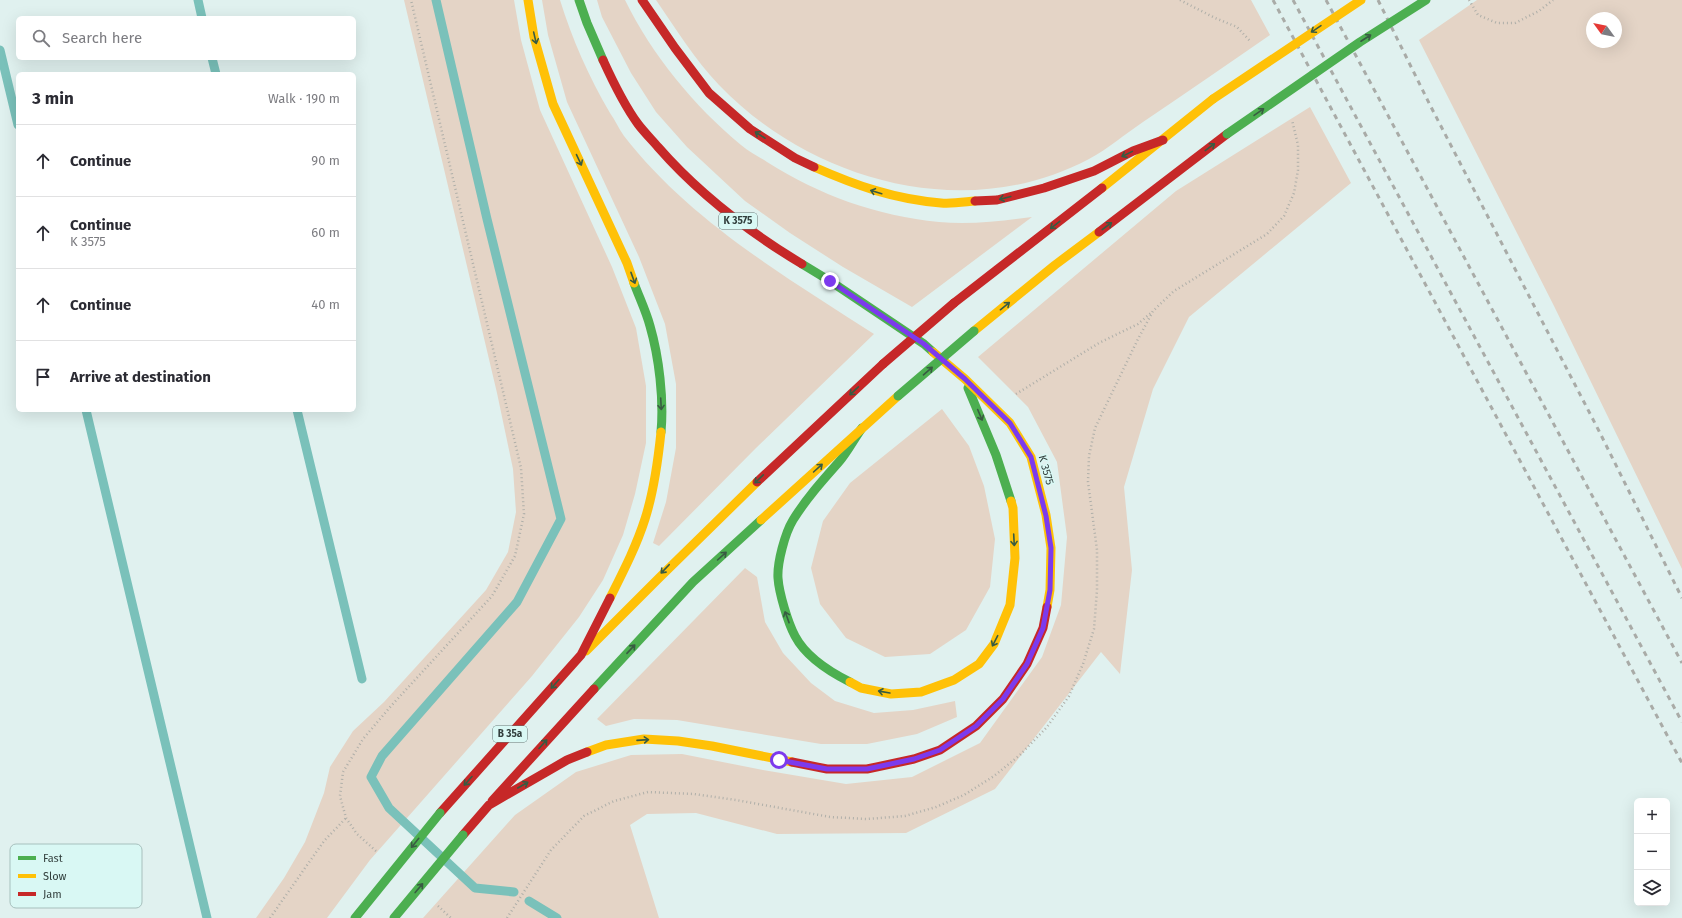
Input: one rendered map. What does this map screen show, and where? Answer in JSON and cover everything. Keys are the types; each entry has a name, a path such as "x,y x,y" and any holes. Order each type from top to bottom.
{"main road":[{"path":"528,0 534,37 553,104 627,264 650,326 659,373 662,421 657,468 645,519 627,564 581,655"},
{"name":"K 3575","path":"489,804 567,760 606,745 644,739 678,741 712,746 827,769 867,769 914,759 940,750 976,726 1003,699 1027,664 1043,628 1050,590 1051,548 1046,516 1031,457 1010,423 965,379 924,344 830,281 772,246 725,212 673,164 638,124 613,82 586,23 579,0"},
{"path":"642,0 675,48 709,93 750,129 795,158 852,184 888,195 942,203 996,200 1044,188 1094,171 1134,151 1163,140"},
{"name":"B 35a","path":"355,918 440,813 581,655 672,563 774,464 883,364 954,303 1163,140 1213,99 1361,0"},
{"name":"B 35a","path":"394,918 489,804 693,582 862,428 974,331 1055,265 1227,134 1360,42 1426,0"},
{"path":"862,428 839,462 820,482 792,521 782,550 778,578 785,610 795,637 808,654 833,674 861,688 891,694 921,692 954,680 979,664 994,644 1010,605 1015,558 1013,508 996,455 965,379"}],"path":[{"path":"376,852 357,834 346,818 340,796 342,772 363,739 386,711 492,596 515,556 524,514 521,468 411,0"},
{"path":"1469,0 1478,15 1497,23 1515,23 1539,11 1553,0"},
{"path":"1031,386 1099,343 1138,324 1153,311"},
{"path":"270,918 324,841 346,818"},
{"path":"433,902 451,918"}],"shaded area":[{"path":"404,0 514,0 521,40 540,110 612,267 636,328 646,386 646,443 635,494 623,535 603,580 579,617 532,676 370,860 327,918 256,918 284,878 305,842 324,793 330,767 353,731 384,702 486,590 508,552 516,512 513,469 497,393"},
{"path":"542,0 560,0 588,72 602,99 624,136 650,167 679,195 741,246 874,334 756,448 659,546 653,543 666,502 676,448 676,384 665,324 639,257 567,102 548,35"},
{"path":"597,0 625,0 661,60 707,114 747,150 807,184 849,202 893,215 916,219 939,222 974,223 1032,217 912,307 843,267 790,233 745,201 687,147 656,112 631,73 602,17"},
{"path":"656,0 1251,0 1270,35 1089,159 1042,178 993,188 943,190 893,183 845,168 799,147 757,119 719,85 686,44"},
{"path":"1477,0 1682,0 1682,569 1554,306 1419,40"},
{"path":"1310,107 1351,183 1189,317 1153,389 1124,487 1132,570 1120,674 1101,652 995,789 906,833 777,834 696,813 647,814 630,825 659,918 423,918 515,815 576,772 631,755 682,754 846,784 912,777 980,743 1042,657 1061,605 1067,537 1057,462 1028,407 978,357 1176,191"},
{"path":"942,409 969,446 984,486 995,539 990,587 966,630 930,654 885,657 846,638 820,604 811,568 823,521 850,483"},
{"path":"745,568 757,577 765,622 783,653 811,683 835,701 874,713 913,710 955,701 957,717 917,734 867,744 821,744 677,720 634,719 606,726 597,719"}],"waterway":[{"path":"198,0 202,16"},
{"path":"436,0 487,219 561,519 517,602 382,756 371,777 389,808 475,888 514,892"},
{"path":"0,50 16,117"},
{"path":"212,60 216,72"},
{"path":"86,412 207,918"},
{"path":"297,412 362,679"},
{"path":"529,901 557,918"}],"railway":[{"path":"1273,0 1682,763"},
{"path":"1293,0 1682,722"},
{"path":"1326,0 1682,663"},
{"path":"1378,0 1430,105 1599,431 1682,598"}],"traffic: fast":[{"path":"579,0 603,60"},
{"path":"1227,134 1360,42 1426,0"},
{"path":"802,264 924,344 933,352"},
{"path":"634,283 648,320 656,351 662,406 661,432"},
{"path":"898,396 974,331"},
{"path":"968,388 996,455 1011,501"},
{"path":"850,682 819,663 805,651 800,644 792,630 784,608 780,592 778,572 784,540 793,520 820,483 841,459 862,428"},
{"path":"594,689 693,582 761,520"},
{"path":"355,918 440,813"},
{"path":"394,918 463,835"}],"traffic: slow":[{"path":"528,0 534,37 553,104 627,263 634,283"},
{"path":"1213,99 1361,0"},
{"path":"1102,188 1213,99"},
{"path":"814,167 861,186 892,195 945,203 975,201"},
{"path":"974,331 1055,265 1099,232"},
{"path":"933,352 965,379 1010,423 1031,457 1046,515 1051,548 1050,590 1047,607"},
{"path":"761,520 898,396"},
{"path":"610,598 645,519 651,498 661,432"},
{"path":"586,651 757,482"},
{"path":"850,682 861,688 891,694 921,692 954,680 979,664 994,644 1010,605 1015,558 1013,508 1011,501"},
{"path":"587,752 606,745 644,739 678,741 712,746 792,762"}],"traffic: jam":[{"path":"642,0 675,48 709,93 750,129 795,158 814,167"},
{"path":"603,60 619,93 633,117 690,181 744,225 782,252 802,264"},
{"path":"1099,232 1227,134"},
{"path":"975,201 997,200 1044,188 1094,171 1133,151 1163,140"},
{"path":"954,303 1102,188"},
{"path":"883,364 954,303"},
{"path":"757,482 883,364"},
{"path":"440,813 581,655 610,598"},
{"path":"792,762 827,769 867,769 914,759 940,750 976,726 1003,699 1027,664 1043,628 1047,607"},
{"path":"492,801 594,689"},
{"path":"463,835 489,805 567,760 587,752"}],"route":[{"path":"779,760 827,769 867,769 914,759 940,750 976,726 1003,699 1027,664 1043,628 1050,590 1051,548 1046,516 1031,457 1010,423 965,379 924,344 830,281"}]}
